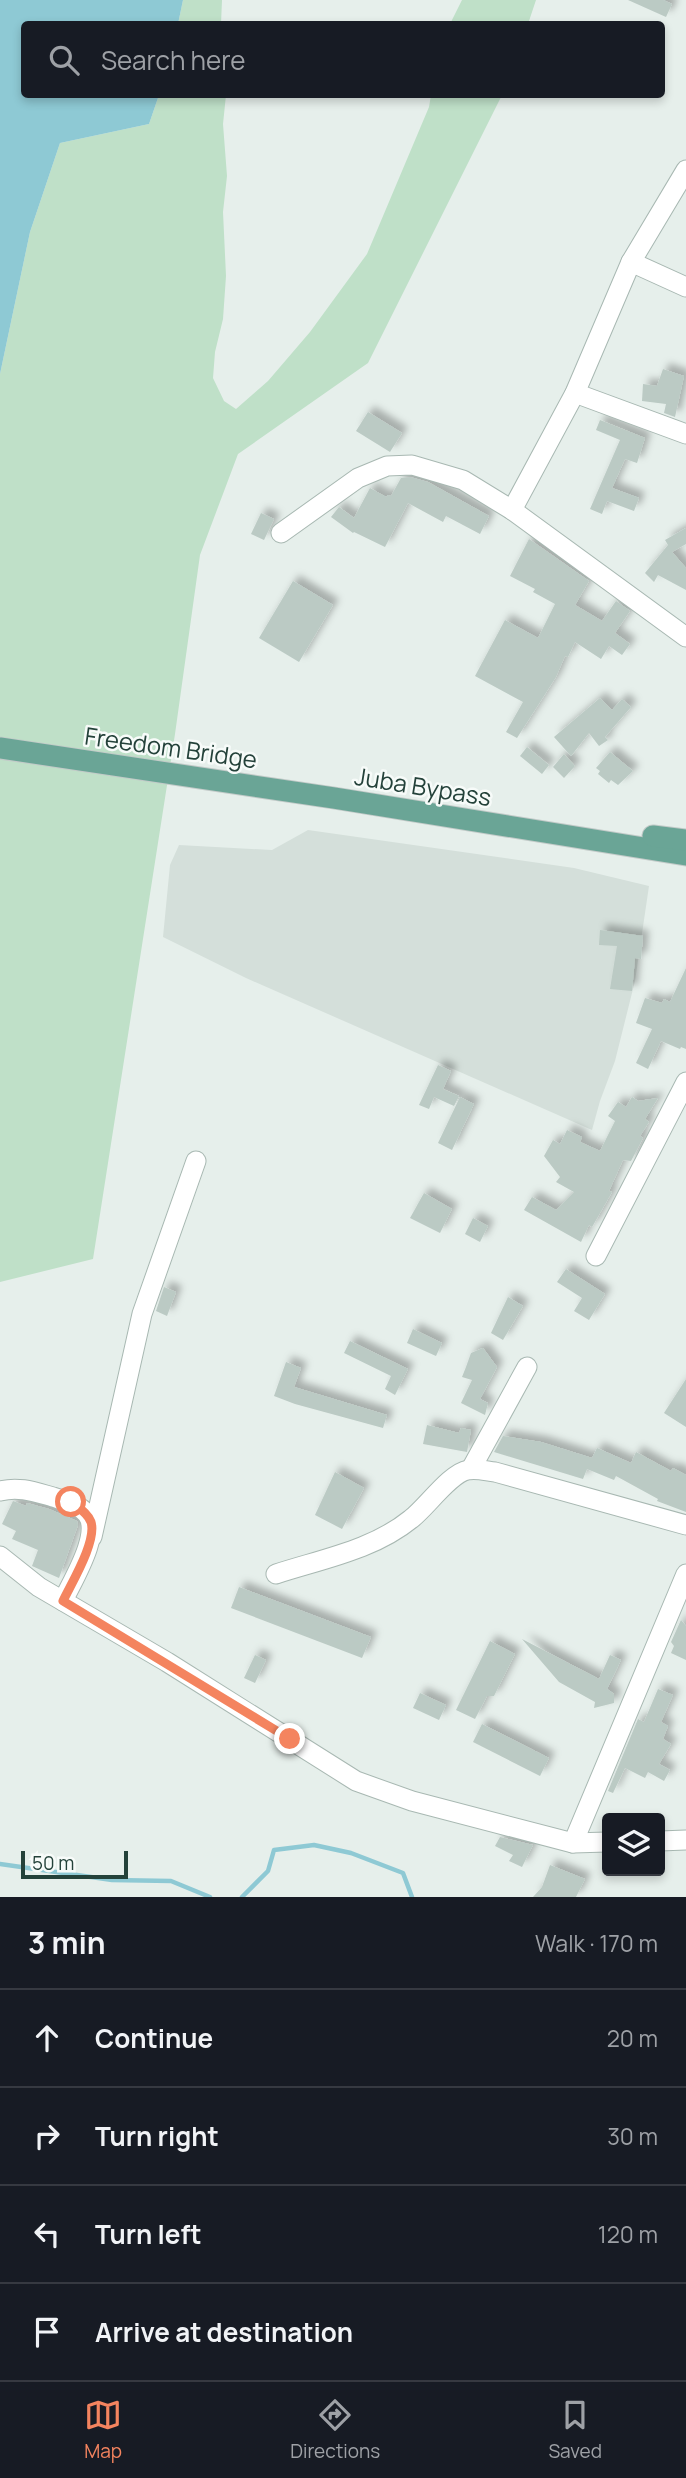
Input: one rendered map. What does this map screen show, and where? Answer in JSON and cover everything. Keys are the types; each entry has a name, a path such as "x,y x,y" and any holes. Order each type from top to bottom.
{"main road":[{"name":"Freedom Bridge","path":"0,748 334,798"},
{"name":"Juba Bypass","path":"334,798 686,840"},
{"name":"Juba Bypass","path":"334,798 686,855"}],"street":[{"path":"512,510 575,393 631,262 686,170"},
{"path":"631,262 686,287"},
{"path":"575,393 686,434"},
{"path":"281,534 358,478 387,466 412,465 463,480 512,510 686,637"},
{"path":"596,1256 686,1082"},
{"path":"63,1601 92,1537 142,1314 196,1161"},
{"path":"471,1469 527,1367"},
{"path":"276,1574 367,1546 395,1531 456,1476 471,1469 495,1472 686,1525"},
{"path":"0,1491 10,1488 26,1489 71,1502 86,1513 92,1523 92,1537"},
{"path":"0,1556 39,1587 167,1662 356,1781 434,1807 573,1843 602,1842"},
{"path":"573,1843 686,1574"},
{"path":"665,1841 686,1840"}],"shaded area":[{"path":"308,830 574,868 649,886 635,981 615,1061 592,1130 246,978 163,937 170,865 179,845 272,850"}],"green space":[{"path":"183,0 222,0 221,21 179,21"},
{"path":"462,0 536,0 529,21 452,21"},
{"path":"158,98 226,98 223,124 227,176 223,212 226,276 223,319 215,352 213,378 224,401 236,409 268,381 310,332 367,254 430,98 500,98 368,363 238,454 200,555 175,734 93,1259 0,1282 0,374 30,232 60,143 149,124"}],"water":[{"path":"0,0 183,0 179,21 21,21 21,98 158,98 149,124 60,143 30,232 0,374"}],"building":[{"path":"628,0 663,0 672,4 666,17"},
{"path":"663,369 684,376 675,417 664,413 666,404 642,401 643,384 657,386"},
{"path":"368,412 402,433 390,452 356,431"},
{"path":"600,420 645,438 637,463 625,459 612,488 639,498 634,511 607,501 602,514 590,509 620,440 596,430"},
{"path":"410,477 428,482 489,516 480,534 446,516 443,522 408,503 385,547 353,533 331,517 339,507 354,518 370,488 386,497 391,496 401,478"},
{"path":"261,513 274,519 264,540 251,534"},
{"path":"686,528 686,544 672,552 686,568 686,590 658,575 654,582 645,573 668,545 665,540"},
{"path":"529,539 589,581 575,605 602,621 616,601 630,611 615,633 630,644 622,655 609,646 601,659 575,642 517,738 506,732 523,702 475,676 505,620 538,638 555,604 533,592 535,589 510,576"},
{"path":"293,581 333,605 299,662 259,638"},
{"path":"600,698 612,710 622,699 631,707 605,737 608,740 599,746 589,733 571,756 554,737"},
{"path":"527,747 549,765 542,774 520,756"},
{"path":"610,752 633,771 618,785 611,780 609,783 598,774 600,771 596,768"},
{"path":"564,754 575,766 564,778 553,767"},
{"path":"600,930 643,936 641,959 635,958 632,991 610,989 617,946 599,945"},
{"path":"686,968 686,1049 661,1041 648,1069 636,1063 652,1029 636,1023 645,998 662,1003 664,999 670,1002"},
{"path":"438,1065 451,1071 443,1089 459,1096 454,1106 434,1097 429,1109 419,1105"},
{"path":"460,1097 474,1104 452,1150 438,1143"},
{"path":"632,1097 638,1101 658,1098 645,1119 649,1122 640,1136 643,1138 631,1161 623,1160 609,1191 612,1192 592,1227 589,1225 581,1242 524,1210 532,1197 556,1210 574,1192 556,1182 560,1177 544,1156 553,1140 560,1144 567,1130 582,1137 580,1142 600,1151 615,1121 608,1116 618,1102 626,1107"},
{"path":"424,1193 452,1209 440,1233 410,1218"},
{"path":"473,1218 488,1226 480,1242 465,1234"},
{"path":"566,1269 605,1294 589,1320 574,1311 582,1298 557,1282"},
{"path":"164,1287 176,1292 167,1316 156,1311"},
{"path":"508,1297 523,1306 503,1340 491,1333"},
{"path":"413,1329 442,1343 436,1356 407,1343"},
{"path":"350,1341 408,1369 395,1395 385,1389 391,1376 344,1353"},
{"path":"483,1348 497,1367 480,1399 488,1403 485,1415 461,1403 472,1380 462,1377 471,1353"},
{"path":"286,1362 301,1368 294,1387 387,1415 383,1428 274,1396"},
{"path":"686,1379 686,1427 664,1413"},
{"path":"427,1425 459,1433 461,1428 471,1430 467,1452 423,1444"},
{"path":"503,1436 541,1442 592,1458 597,1448 631,1463 636,1452 671,1471 673,1468 686,1475 686,1512 657,1501 658,1499 616,1476 614,1480 587,1469 583,1479 494,1452"},
{"path":"335,1472 364,1488 342,1529 315,1515"},
{"path":"13,1501 49,1509 77,1521 78,1525 59,1578 32,1566 38,1550 12,1539 16,1531 2,1524"},
{"path":"239,1587 371,1637 362,1658 231,1608"},
{"path":"681,1620 686,1626 686,1660 671,1653 674,1646 671,1642"},
{"path":"522,1639 599,1679 610,1655 621,1660 607,1689 614,1694 614,1703 594,1708 595,1702 559,1682"},
{"path":"490,1641 515,1654 494,1696 487,1696 475,1719 456,1710"},
{"path":"255,1655 266,1660 255,1683 244,1678"},
{"path":"658,1689 673,1695 661,1722 668,1726 663,1739 671,1744 659,1764 670,1770 664,1781 648,1772 645,1778 625,1768 613,1793 608,1791 638,1719 644,1722"},
{"path":"420,1693 446,1705 439,1720 413,1708"},
{"path":"482,1724 549,1758 540,1776 473,1742"},
{"path":"500,1837 533,1845 522,1867 509,1861 513,1855 495,1846"},
{"path":"550,1865 585,1879 576,1897 533,1897 542,1887"}],"waterway":[{"path":"242,1897 268,1871 274,1850 314,1845 351,1853 403,1873 412,1897"},
{"path":"0,1864 112,1880 171,1881 210,1897"}],"route":[{"path":"71,1502 86,1513 92,1523 92,1537 63,1601 290,1739"}]}
